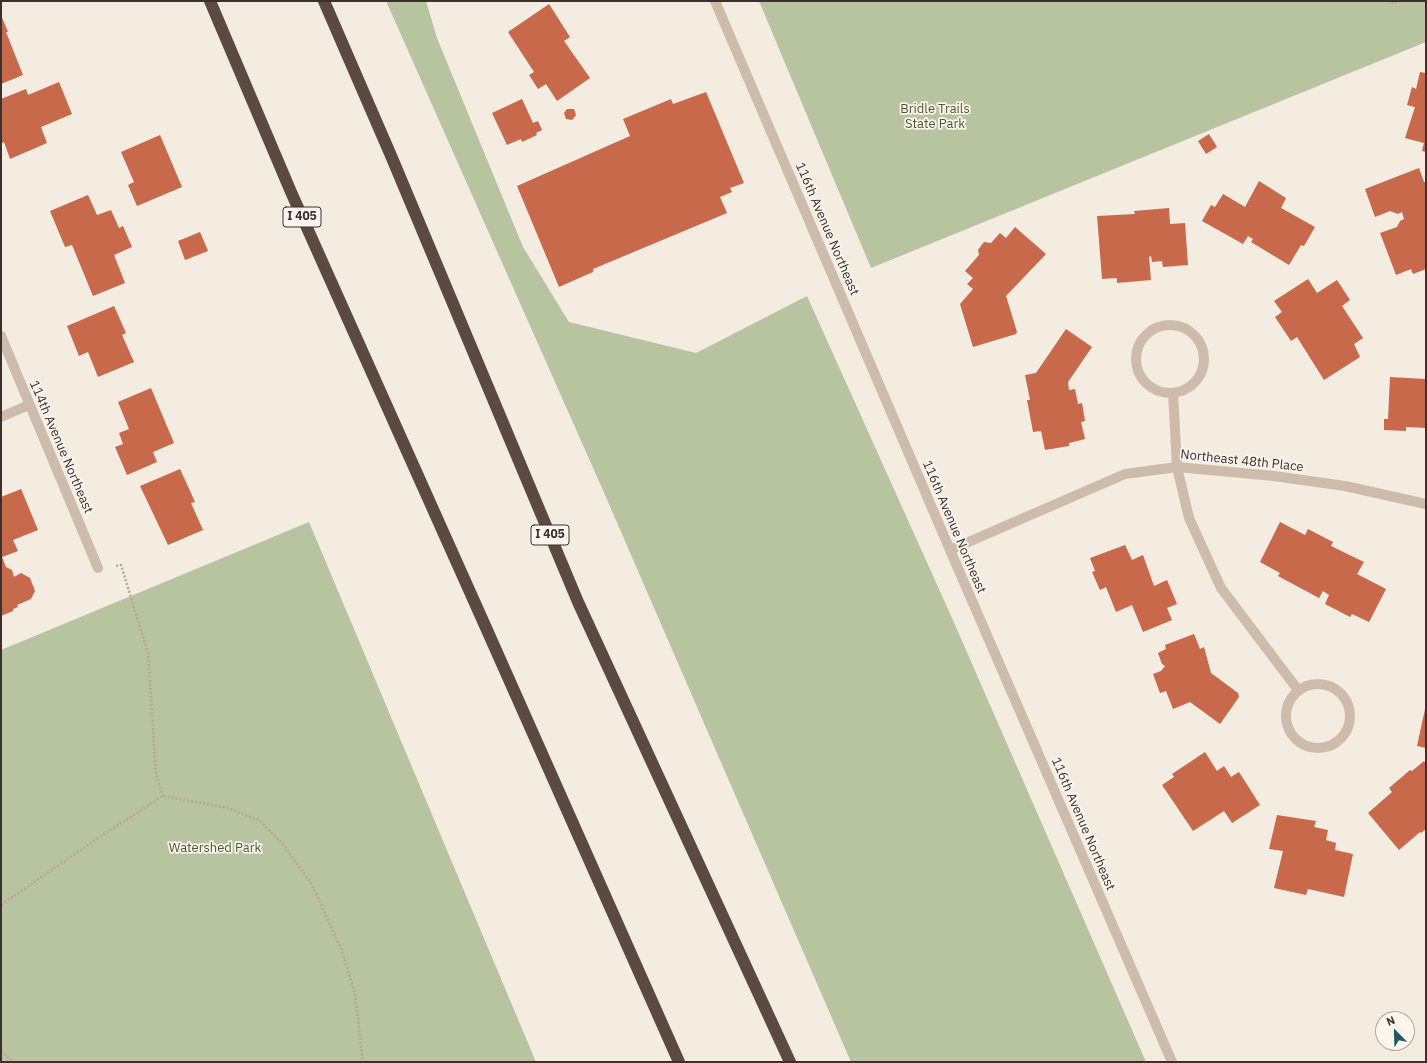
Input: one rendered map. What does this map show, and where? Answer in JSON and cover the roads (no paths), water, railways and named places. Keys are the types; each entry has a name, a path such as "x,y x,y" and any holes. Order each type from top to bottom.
{"highway":[{"name":"I 405","path":"210,1 291,192 678,1062"},
{"name":"I 405","path":"324,1 392,158 578,602 790,1062"}],"street":[{"name":"116th Avenue Northeast","path":"715,1 950,550 1172,1062"},
{"path":"1168,325 1180,327 1190,332 1198,340 1203,351 1204,363 1197,379 1184,390 1172,393 1161,392 1150,386 1142,378 1137,368 1136,356 1140,344 1146,335 1156,328 1168,325"},
{"name":"114th Avenue Northeast","path":"1,336 98,568"},
{"path":"1172,393 1177,467 1189,518 1221,588 1298,690"},
{"path":"1,417 29,405"},
{"name":"Northeast 48th Place","path":"950,550 1125,474 1177,467 1274,476 1337,485 1426,504"},
{"path":"1320,683 1331,685 1341,692 1348,700 1351,711 1351,723 1339,742 1329,747 1317,748 1306,746 1296,740 1286,721 1286,709 1298,690 1308,685 1320,683"}],"park label":[{"name":"Bridle Trails State Park","path":"935,116"},
{"name":"Watershed Park","path":"215,848"}]}
